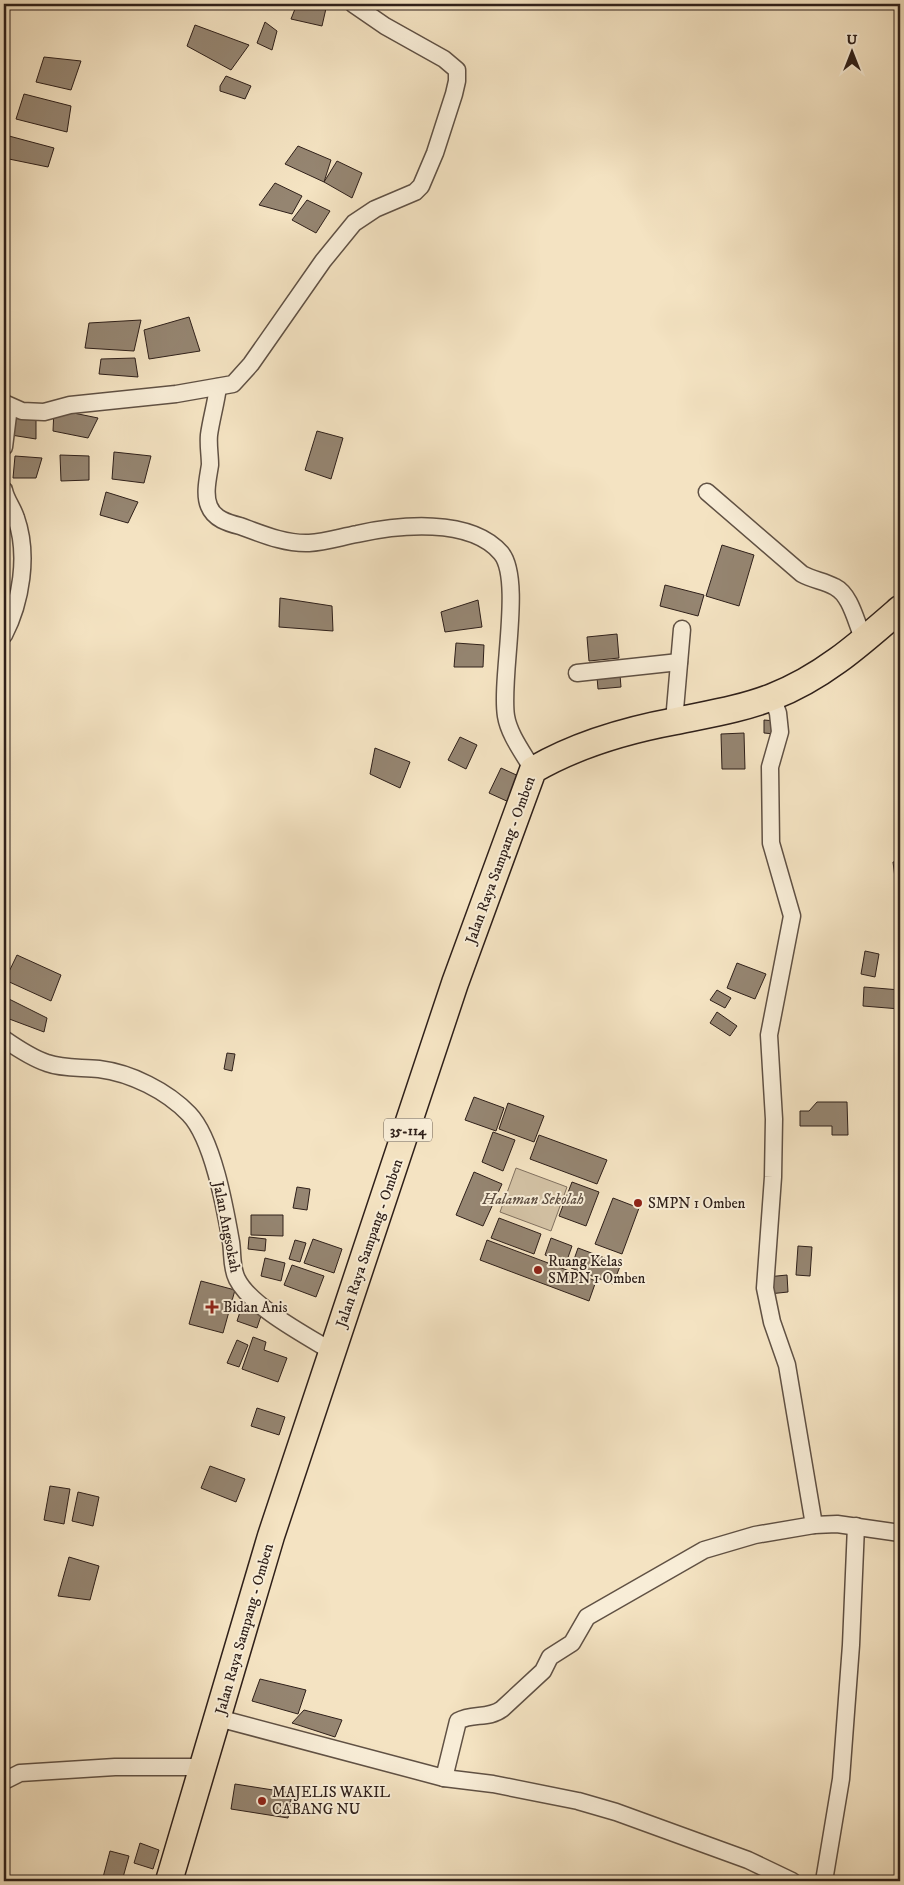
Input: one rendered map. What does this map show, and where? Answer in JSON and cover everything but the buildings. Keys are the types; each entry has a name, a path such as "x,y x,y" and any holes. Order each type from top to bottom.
{"main road":[{"name":"Jalan Raya Sampang - Omben","path":"169,1881 272,1536 455,983 533,770 556,756 580,746 674,721 729,711 772,697 802,684 827,669 900,609"}],"street":[{"path":"4,447 6,405 22,411 44,412 70,405 233,384 240,378 323,261 354,223 375,209 415,192 421,186 435,153 457,81 457,70 444,59 384,26 353,4"},
{"path":"218,387 209,433 210,458 207,495 209,505 218,517 258,533 307,543 389,529 423,526 455,529 473,534 500,552 511,577 506,670 506,718 517,743 533,770"},
{"path":"4,490 16,518 21,539 22,558 17,601 4,635"},
{"path":"707,492 802,574 812,580 834,586 847,594 855,622 864,640"},
{"path":"674,721 682,630"},
{"path":"577,673 679,662"},
{"path":"772,697 778,713 780,732 770,767 771,843 792,916 769,1036 774,1119 773,1177 765,1288 772,1322 787,1364 814,1525"},
{"name":"Jalan Angsokah","path":"4,1039 48,1063 102,1069 143,1082 172,1099 188,1113 197,1124 224,1200 232,1262 237,1280 254,1300 333,1352"},
{"path":"444,1778 458,1721 474,1716 497,1713 502,1710 542,1671 550,1657 572,1643 587,1617 704,1550 755,1535 814,1525 856,1526 900,1533"},
{"path":"824,1881 841,1779 851,1645 856,1526"},
{"path":"218,1718 444,1778 493,1784 597,1807 748,1860 792,1881"},
{"path":"4,1782 20,1773 114,1767 202,1767"}],"green space":[{"name":"Halaman Sekolah","path":"516,1168 567,1187 551,1231 500,1212"}],"place":[{"name":"SMPN 1 Omben","path":"638,1203"},
{"name":"Ruang Kelas SMPN 1 Omben","path":"538,1270"},
{"name":"Bidan Anis","path":"212,1307"},
{"name":"MAJELIS WAKIL CABANG NU","path":"262,1801"}]}
